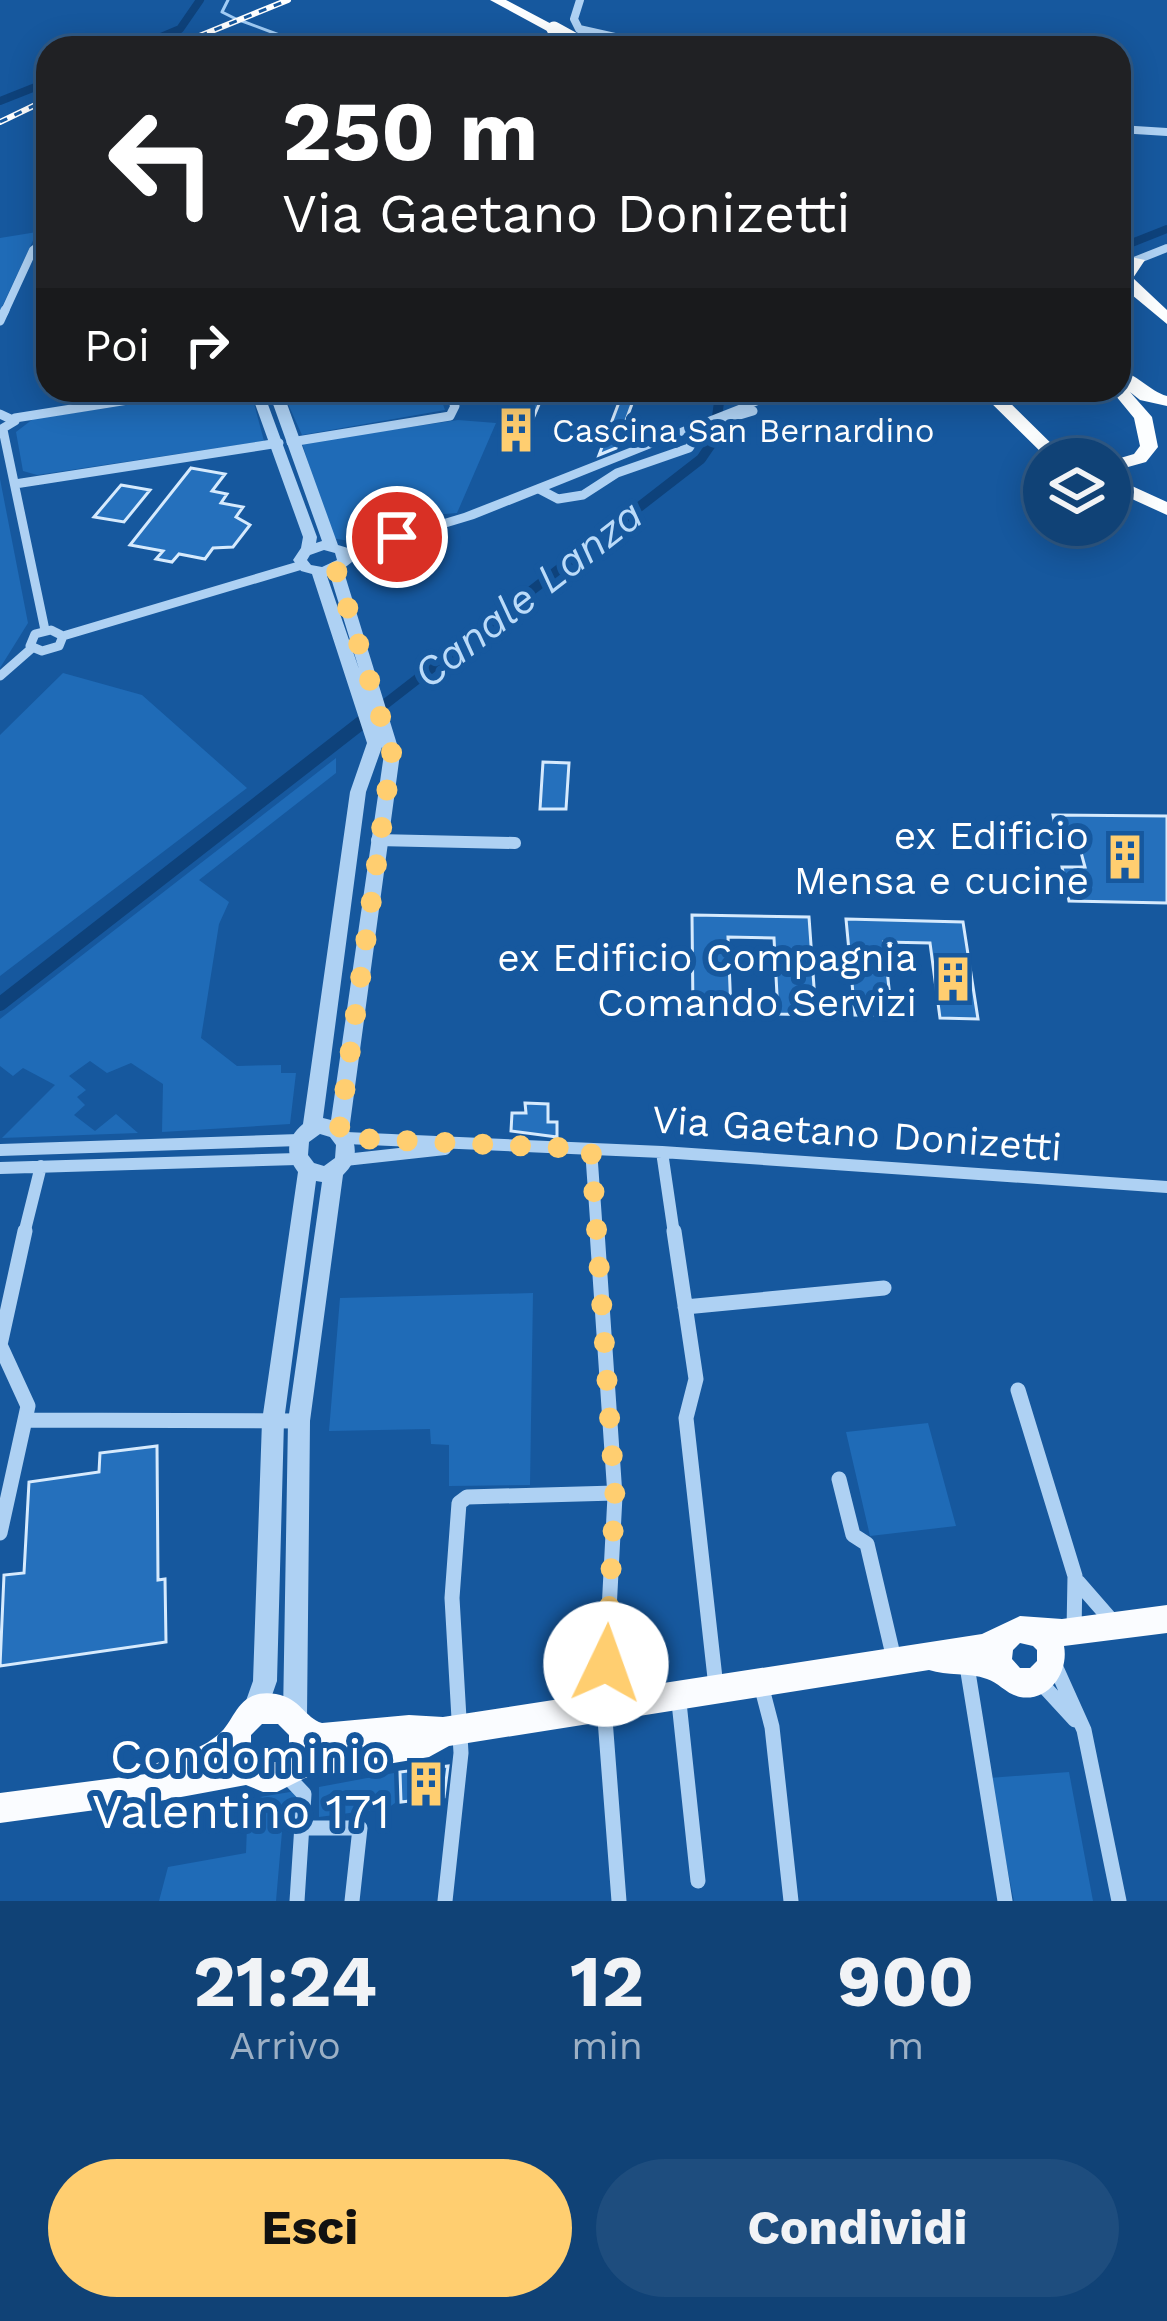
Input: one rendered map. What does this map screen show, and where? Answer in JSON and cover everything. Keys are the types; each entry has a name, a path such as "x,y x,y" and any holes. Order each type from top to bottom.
{"highway":[{"path":"496,0 568,36"},
{"path":"1131,292 1167,319"},
{"path":"1131,388 1167,401"},
{"path":"1131,396 1167,441"},
{"path":"1131,399 1143,417 1149,447 1131,461"},
{"path":"999,402 1036,438"},
{"path":"1131,492 1167,509"}],"main road":[{"path":"0,1808 125,1788 181,1771 235,1741 254,1714 275,1708 328,1742 427,1727 453,1730 986,1647 1002,1652 1014,1679 1074,1631 1167,1618"},
{"path":"1044,1657 1116,1627"},
{"path":"909,1658 967,1666 1002,1652 1016,1630 1044,1657"},
{"path":"300,1725 301,1774"},
{"path":"125,1788 158,1789 245,1771 262,1778 301,1774 429,1742 453,1730"},
{"path":"235,1741 245,1771"}],"street":[{"path":"576,36 574,19 580,0"},
{"path":"1131,130 1167,132"},
{"path":"0,321 36,248"},
{"path":"1131,263 1167,248"},
{"path":"1,412 15,418 116,402"},
{"path":"262,402 285,442"},
{"path":"275,402 370,702 392,754 366,915 341,1149 286,1421 300,1725"},
{"path":"15,484 450,416 452,402"},
{"path":"32,648 29,640 45,630 63,635 324,559 538,489 759,402"},
{"path":"538,489 558,499 583,496 617,473 689,448 703,426 753,411"},
{"path":"15,418 2,430 45,630"},
{"path":"0,676 32,648 54,649 63,635"},
{"path":"254,1714 265,1681 304,1150 357,802 378,725"},
{"path":"357,802 383,802"},
{"path":"377,840 515,843"},
{"path":"339,916 366,915"},
{"name":"Via Gaetano Donizetti","path":"341,1149 470,1145 662,1152 1167,1187"},
{"path":"0,1150 341,1149"},
{"path":"0,1168 341,1149"},
{"path":"591,1149 614,1493 604,1706 619,1901"},
{"path":"662,1152 696,1379 686,1418 716,1687"},
{"path":"1,1527 28,1406 0,1345 41,1166"},
{"path":"685,1307 884,1288"},
{"path":"0,1388 20,1384"},
{"path":"1018,1390 1075,1576 1074,1631"},
{"path":"25,1420 286,1421"},
{"path":"839,1479 853,1534 867,1544 909,1658"},
{"path":"445,1901 453,1730 452,1598 459,1503 467,1497 614,1493"},
{"path":"1075,1576 1116,1627"},
{"path":"1044,1657 1084,1730 1119,1901"},
{"path":"967,1666 1005,1901"},
{"path":"760,1680 772,1727 790,1901"},
{"path":"678,1692 698,1881"},
{"path":"298,1901 301,1774"},
{"path":"303,1828 359,1828 352,1901"}],"shaded area":[{"path":"36,232 0,311 0,238"},
{"path":"147,402 254,402 264,441 37,475 23,471 16,432 33,419"},
{"path":"287,402 442,402 445,410 302,435"},
{"path":"458,420 496,423 457,513 432,515 434,520 360,543 332,538 302,443"},
{"path":"0,479 28,623 0,668"},
{"path":"63,673 142,695 247,788 0,976 0,735"},
{"path":"336,758 336,773 199,880 229,902 219,924 201,1038 237,1066 281,1065 281,1073 296,1073 290,1124 162,1132 163,1084 131,1063 107,1073 90,1061 69,1076 86,1090 77,1097 85,1105 74,1115 95,1131 116,1114 138,1133 2,1138 55,1085 23,1068 13,1076 0,1066 0,1019"},
{"path":"533,1293 530,1485 449,1486 449,1445 431,1444 430,1429 329,1431 340,1298"},
{"path":"928,1423 956,1526 870,1536 846,1432"},
{"path":"1069,1772 1093,1901 1014,1901 989,1778"},
{"path":"394,1773 395,1803 388,1808 319,1817 319,1787"},
{"path":"296,1791 295,1818 283,1820 276,1901 159,1901 168,1867 246,1853 248,1799"}],"building":[{"path":"527,402 540,402 522,445 509,444 511,438 500,437 507,421 518,422"},
{"path":"633,402 616,448 599,455 618,405"},
{"path":"191,468 225,474 212,491 227,494 221,503 243,507 236,517 250,525 233,547 213,548 205,559 179,554 172,562 156,559 163,551 130,545"},
{"path":"121,485 150,490 124,522 94,517"},
{"path":"543,762 569,763 566,809 540,809"},
{"name":"ex Edificio Mensa e cucine","path":"1053,815 1167,816 1167,903 1069,901 1062,867 1085,867 1079,845 1059,845"},
{"path":"692,915 809,917 816,1015 778,1014 774,938 728,937 731,1012 693,1011"},
{"name":"ex Edificio Compagnia Comando Servizi","path":"846,919 963,922 978,1019 940,1018 930,943 884,942 892,1016 855,1015"},
{"path":"525,1103 548,1104 548,1122 557,1122 557,1137 511,1131 512,1113 526,1113"},
{"path":"157,1446 158,1580 165,1579 166,1642 0,1666 4,1575 24,1573 29,1482 99,1472 100,1453"},
{"name":"Condominio Valentino 171","path":"448,1766 444,1797 401,1802 400,1772"}],"waterway":[{"path":"163,36 180,29 200,0"},
{"path":"228,0 222,12 236,19"},
{"path":"242,21 282,36"},
{"path":"0,101 36,87"},
{"name":"Canale Lanza","path":"1131,243 1167,229"},
{"name":"Canale Lanza","path":"371,715 701,459 714,440 719,402"},
{"name":"Canale Lanza","path":"0,1004 375,712"}],"railway":[{"path":"200,36 288,0"},
{"path":"0,122 36,105"}],"place":[{"name":"Cascina San Bernardino","path":"516,430"},
{"name":"ex Edificio Mensa e cucine","path":"1125,857"},
{"name":"ex Edificio Compagnia Comando Servizi","path":"953,979"},
{"name":"Condominio Valentino 171","path":"426,1784"}],"route":[{"path":"397,537 345,553 345,562 336,569 392,744 338,1110 339,1132 346,1138 591,1149 615,1496 606,1664"}]}
